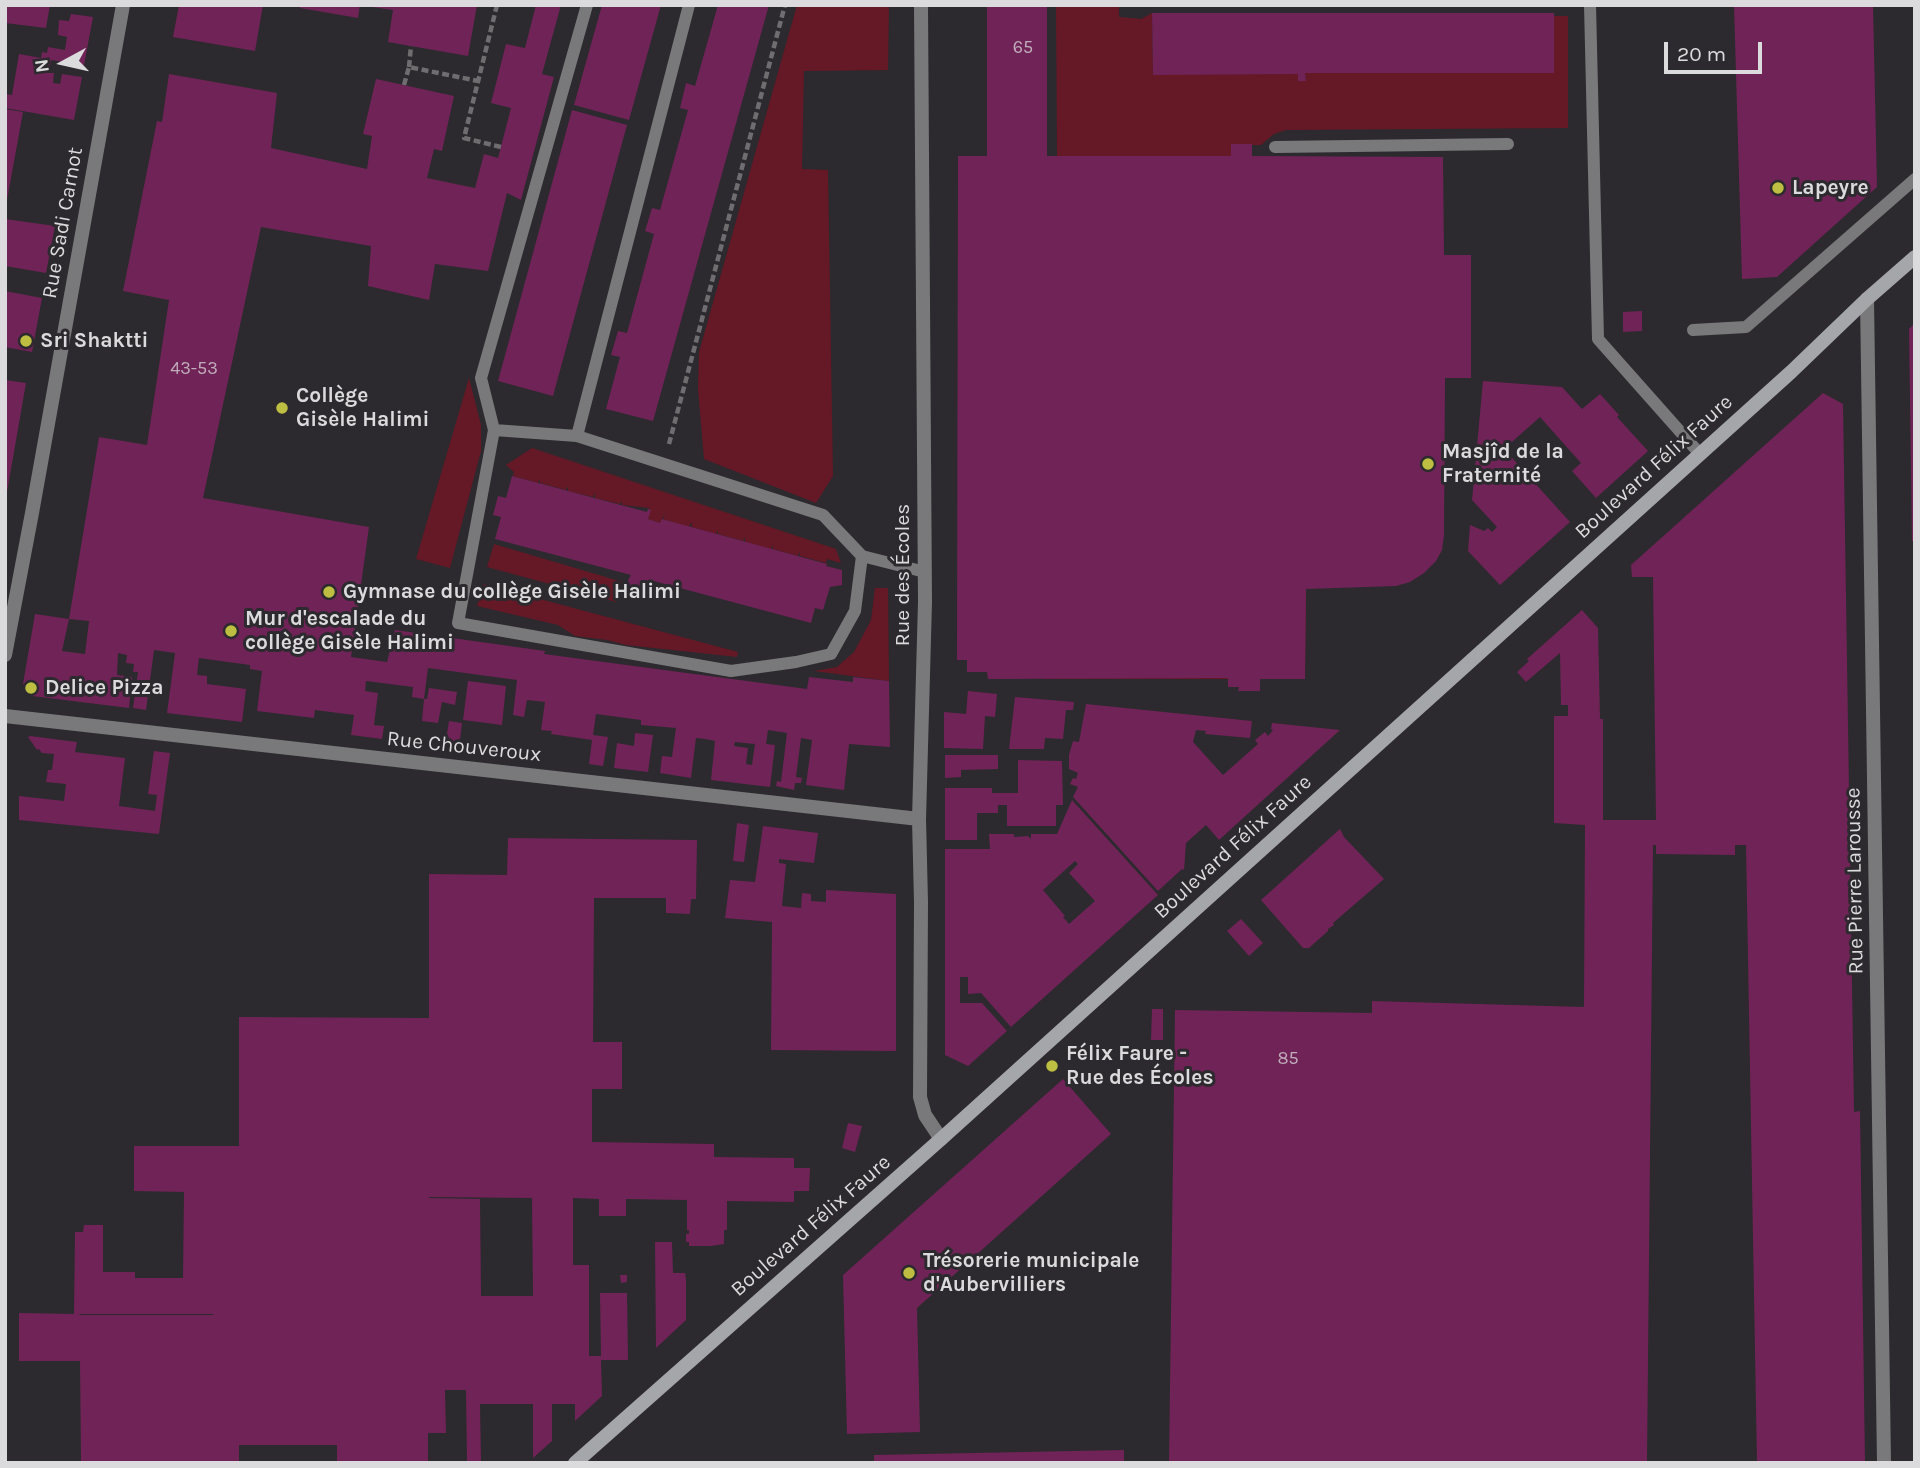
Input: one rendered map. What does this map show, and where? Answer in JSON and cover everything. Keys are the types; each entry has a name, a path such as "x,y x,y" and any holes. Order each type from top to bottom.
{"main road":[{"name":"Boulevard Félix Faure","path":"575,1463 941,1139 1915,257"}],"street":[{"name":"Rue Sadi Carnot","path":"5,654 123,5"},
{"name":"Rue des Écoles","path":"921,5 925,602 919,819 920,1097 925,1115 941,1139"},
{"name":"Rue Pierre Larousse","path":"1867,299 1884,1463"},
{"name":"Rue Chouveroux","path":"5,716 919,819"}],"lane":[{"path":"587,5 481,378 494,430 458,623 731,671 796,662 831,654 855,611 862,556"},
{"path":"577,436 689,5"},
{"path":"1590,5 1598,339 1700,454"},
{"path":"1275,147 1507,144"},
{"path":"1693,330 1746,327 1915,178"},
{"path":"494,430 577,436 823,515 862,556 925,572"}],"path":[{"path":"497,5 464,138 501,147"},
{"path":"664,464 785,5"},
{"path":"404,85 411,46"},
{"path":"409,67 478,81"}],"shaded area":[{"path":"797,5 889,5 888,70 804,71 802,169 828,170 833,476 816,503 704,459 698,389 699,352"},
{"path":"1056,5 1119,5 1119,17 1141,19 1152,13 1153,74 1298,74 1298,81 1306,80 1305,73 1554,73 1554,16 1568,16 1568,128 1286,130 1274,134 1261,145 1231,145 1306,589 1305,679 1043,679 1057,156"},
{"path":"469,378 481,425 481,451 450,568 416,559"},
{"path":"532,448 836,549 841,563 827,559 826,563 800,556 800,552 798,556 773,549 773,545 771,549 745,542 745,537 743,541 718,534 718,530 716,534 692,527 691,522 689,527 663,519 665,513 660,523 648,519 649,508 595,498 595,493 593,497 568,491 568,486 566,490 540,483 540,479 538,483 513,476 514,472 506,465"},
{"path":"494,544 626,583 616,602 487,567"},
{"path":"484,584 738,652 737,657 626,645 575,636 558,625 477,606"},
{"path":"875,588 888,588 889,681 814,671 837,667 854,652 871,620"}],"building":[{"path":"5,5 50,5 46,28 5,23"},
{"path":"179,5 263,5 255,51 173,37"},
{"path":"300,5 360,5 358,18 300,8"},
{"path":"372,5 477,5 468,56 388,42 393,10"},
{"path":"536,5 561,5 542,74 554,77 521,200 507,193 488,271 435,264 429,300 368,286 371,246 261,227 203,498 369,527 351,657 387,662 395,630 545,651 544,654 807,689 809,677 853,682 853,677 889,681 890,747 849,744 844,790 806,785 812,740 801,738 796,777 802,778 801,783 795,783 794,790 776,786 777,781 781,782 787,733 768,730 766,744 775,745 770,787 711,780 715,741 705,739 696,738 691,778 660,773 662,756 672,757 676,728 641,725 641,720 596,714 593,735 608,737 603,766 589,764 592,740 541,730 545,702 527,700 524,717 513,715 517,680 428,668 424,699 412,697 413,687 366,681 365,691 378,693 374,725 384,726 382,739 351,735 354,715 315,710 314,718 257,711 262,671 250,669 250,665 199,658 197,675 207,676 207,684 246,689 242,722 167,713 175,653 154,650 146,710 133,708 138,672 133,672 134,664 126,663 127,655 118,653 117,675 132,677 129,708 32,696 23,684 35,614 69,619 99,437 147,445 169,300 123,291 157,121 162,122 169,74 277,93 271,148 367,169 372,136 363,134 376,79 454,96 442,151 434,149 427,178 475,188 484,154 498,158 511,108 491,103 506,44 525,48","holes":["69,619 89,621 85,654 62,651","735,742 755,744 752,765 746,764 748,748 734,746"]},
{"path":"602,5 661,5 629,120 574,105"},
{"path":"718,5 769,5 653,421 606,409 620,357 611,355 618,331 627,333 654,234 645,231 652,208 660,210 688,110 680,108 686,83 695,86"},
{"path":"987,5 1047,5 1047,156 1231,156 1231,144 1252,144 1252,156 1443,157 1444,255 1471,255 1471,378 1445,378 1442,550 1424,573 1410,582 1396,586 1306,589 1305,679 1260,679 1260,691 1238,691 1239,687 1228,687 1228,678 988,679 987,672 967,672 967,660 957,660 958,156 987,156"},
{"path":"1734,5 1873,5 1877,187 1777,277 1742,279"},
{"path":"1152,13 1554,13 1554,73 1305,73 1306,81 1298,81 1298,74 1153,75"},
{"path":"71,14 93,17 84,65 51,60 48,73 54,73 53,83 60,84 62,74 82,77 74,120 5,108 5,94 12,95 19,54 41,58 42,52 47,53 48,47 65,50 67,37 58,35 59,20 69,21"},
{"path":"5,109 23,112 7,200 5,199"},
{"path":"572,110 627,125 553,396 498,381"},
{"path":"5,219 55,226 46,273 5,266"},
{"path":"5,291 42,298 32,352 5,347"},
{"path":"1642,311 1642,331 1623,332 1623,312"},
{"path":"1915,323 1915,541 1912,541 1909,329"},
{"path":"5,380 26,383 7,492 5,492"},
{"path":"1483,381 1562,387 1582,409 1600,394 1648,451 1596,498 1572,471 1581,463 1540,417 1504,449 1570,522 1500,585 1468,551 1470,525 1484,531 1488,528 1492,532 1497,527 1472,500"},
{"path":"1823,393 1843,404 1854,1112 1860,1111 1865,1463 1757,1463 1746,845 1735,845 1735,855 1656,854 1656,845 1653,845 1647,1463 1169,1463 1175,1010 1372,1013 1372,1001 1584,1007 1585,825 1554,823 1554,716 1568,716 1568,705 1561,705 1560,653 1526,682 1517,672 1529,661 1527,659 1582,610 1598,628 1600,719 1603,719 1603,820 1656,820 1653,577 1632,577 1631,565"},
{"path":"512,476 647,512 648,509 651,510 648,519 660,523 662,519 827,564 826,566 842,570 842,585 830,587 823,610 815,608 811,623 650,580 645,598 621,593 631,575 495,539 501,517 493,515 498,496 506,498"},
{"path":"468,681 506,686 502,725 463,720"},
{"path":"429,688 457,692 455,705 442,702 438,723 422,721 424,699 427,699"},
{"path":"968,691 997,694 995,717 985,716 983,749 944,748 944,712 966,714"},
{"path":"1015,697 1074,702 1073,710 1066,710 1063,739 1045,738 1044,749 1009,749"},
{"path":"1086,704 1252,721 1250,738 1205,734 1206,731 1196,730 1193,742 1223,775 1258,744 1255,740 1265,732 1268,736 1273,730 1272,723 1340,730 1219,840 1206,825 1186,843 1184,870 1158,891 1073,797 1078,787 1070,784 1078,773 1069,769 1069,755 1073,741 1079,742"},
{"path":"449,721 462,723 459,748 445,747"},
{"path":"635,733 653,735 648,772 614,768 617,743 634,746"},
{"path":"28,737 77,742 75,752 125,758 119,806 155,811 157,795 148,794 154,751 170,753 159,834 19,820 19,796 64,801 66,784 46,782 48,770 52,770 54,754 37,750"},
{"path":"945,755 998,755 998,769 961,770 961,777 945,778"},
{"path":"1018,760 1062,761 1063,805 1056,805 1056,826 1007,826 1007,805 998,805 998,813 977,813 977,840 945,840 945,788 992,788 992,793 1018,793"},
{"path":"1072,800 1158,895 1011,1027 981,993 968,994 968,977 960,977 960,1003 982,1003 1007,1031 968,1066 945,1055 945,849 990,849 989,834 1014,834 1014,837 1028,836 1031,839 1031,834 1057,834","holes":["1075,861 1078,864 1069,873 1095,901 1069,924 1043,890"]},
{"path":"737,823 749,825 744,862 733,861"},
{"path":"763,826 818,833 814,863 779,859 779,863 786,864 782,906 801,908 802,893 811,894 811,901 826,902 826,890 896,894 896,1051 771,1050 772,922 725,918 730,880 755,882"},
{"path":"1340,829 1344,837 1384,879 1333,923 1334,925 1309,948 1303,948 1261,900"},
{"path":"508,838 697,840 696,899 691,899 690,914 666,913 666,898 594,898 593,1042 622,1042 622,1089 592,1089 592,1142 714,1144 714,1157 794,1158 794,1168 810,1168 809,1191 794,1191 794,1202 727,1201 724,1244 711,1246 689,1246 689,1242 686,1242 686,1234 689,1234 687,1200 626,1199 626,1216 599,1216 599,1199 573,1198 573,1265 589,1265 589,1356 601,1356 600,1293 627,1293 628,1360 601,1360 602,1396 575,1421 575,1404 552,1404 552,1441 533,1458 533,1404 480,1404 481,1463 467,1463 466,1390 445,1390 446,1433 428,1433 428,1463 337,1463 337,1445 239,1445 239,1463 81,1463 80,1361 19,1361 19,1313 74,1314 75,1232 83,1232 84,1225 103,1225 103,1272 135,1272 135,1278 183,1278 184,1192 134,1191 134,1146 239,1146 239,1017 429,1018 429,874 507,875","holes":["429,1197 532,1198 533,1296 481,1296 480,1199","213,1314 213,1315 80,1315"]},
{"path":"1241,919 1263,943 1249,956 1227,931"},
{"path":"1152,1009 1163,1009 1163,1040 1151,1040"},
{"path":"1063,1079 1111,1134 917,1308 920,1432 847,1434 843,1275"},
{"path":"848,1123 862,1126 855,1152 842,1148"},
{"path":"655,1242 672,1242 673,1273 685,1273 686,1280 686,1320 656,1348"},
{"path":"620,1275 627,1275 627,1282 621,1283"},
{"path":"1124,1450 1124,1463 874,1463 874,1455"}],"place":[{"name":"Lapeyre","path":"1778,188"},
{"name":"Sri Shaktti","path":"26,341"},
{"name":"Collège Gisèle Halimi","path":"282,408"},
{"name":"Masjîd de la Fraternité","path":"1428,464"},
{"name":"Gymnase du collège Gisèle Halimi","path":"329,592"},
{"name":"Mur d'escalade du collège Gisèle Halimi","path":"231,631"},
{"name":"Delice Pizza","path":"31,688"},
{"name":"Félix Faure - Rue des Écoles","path":"1052,1066"},
{"name":"Trésorerie municipale d'Aubervilliers","path":"909,1273"}]}
